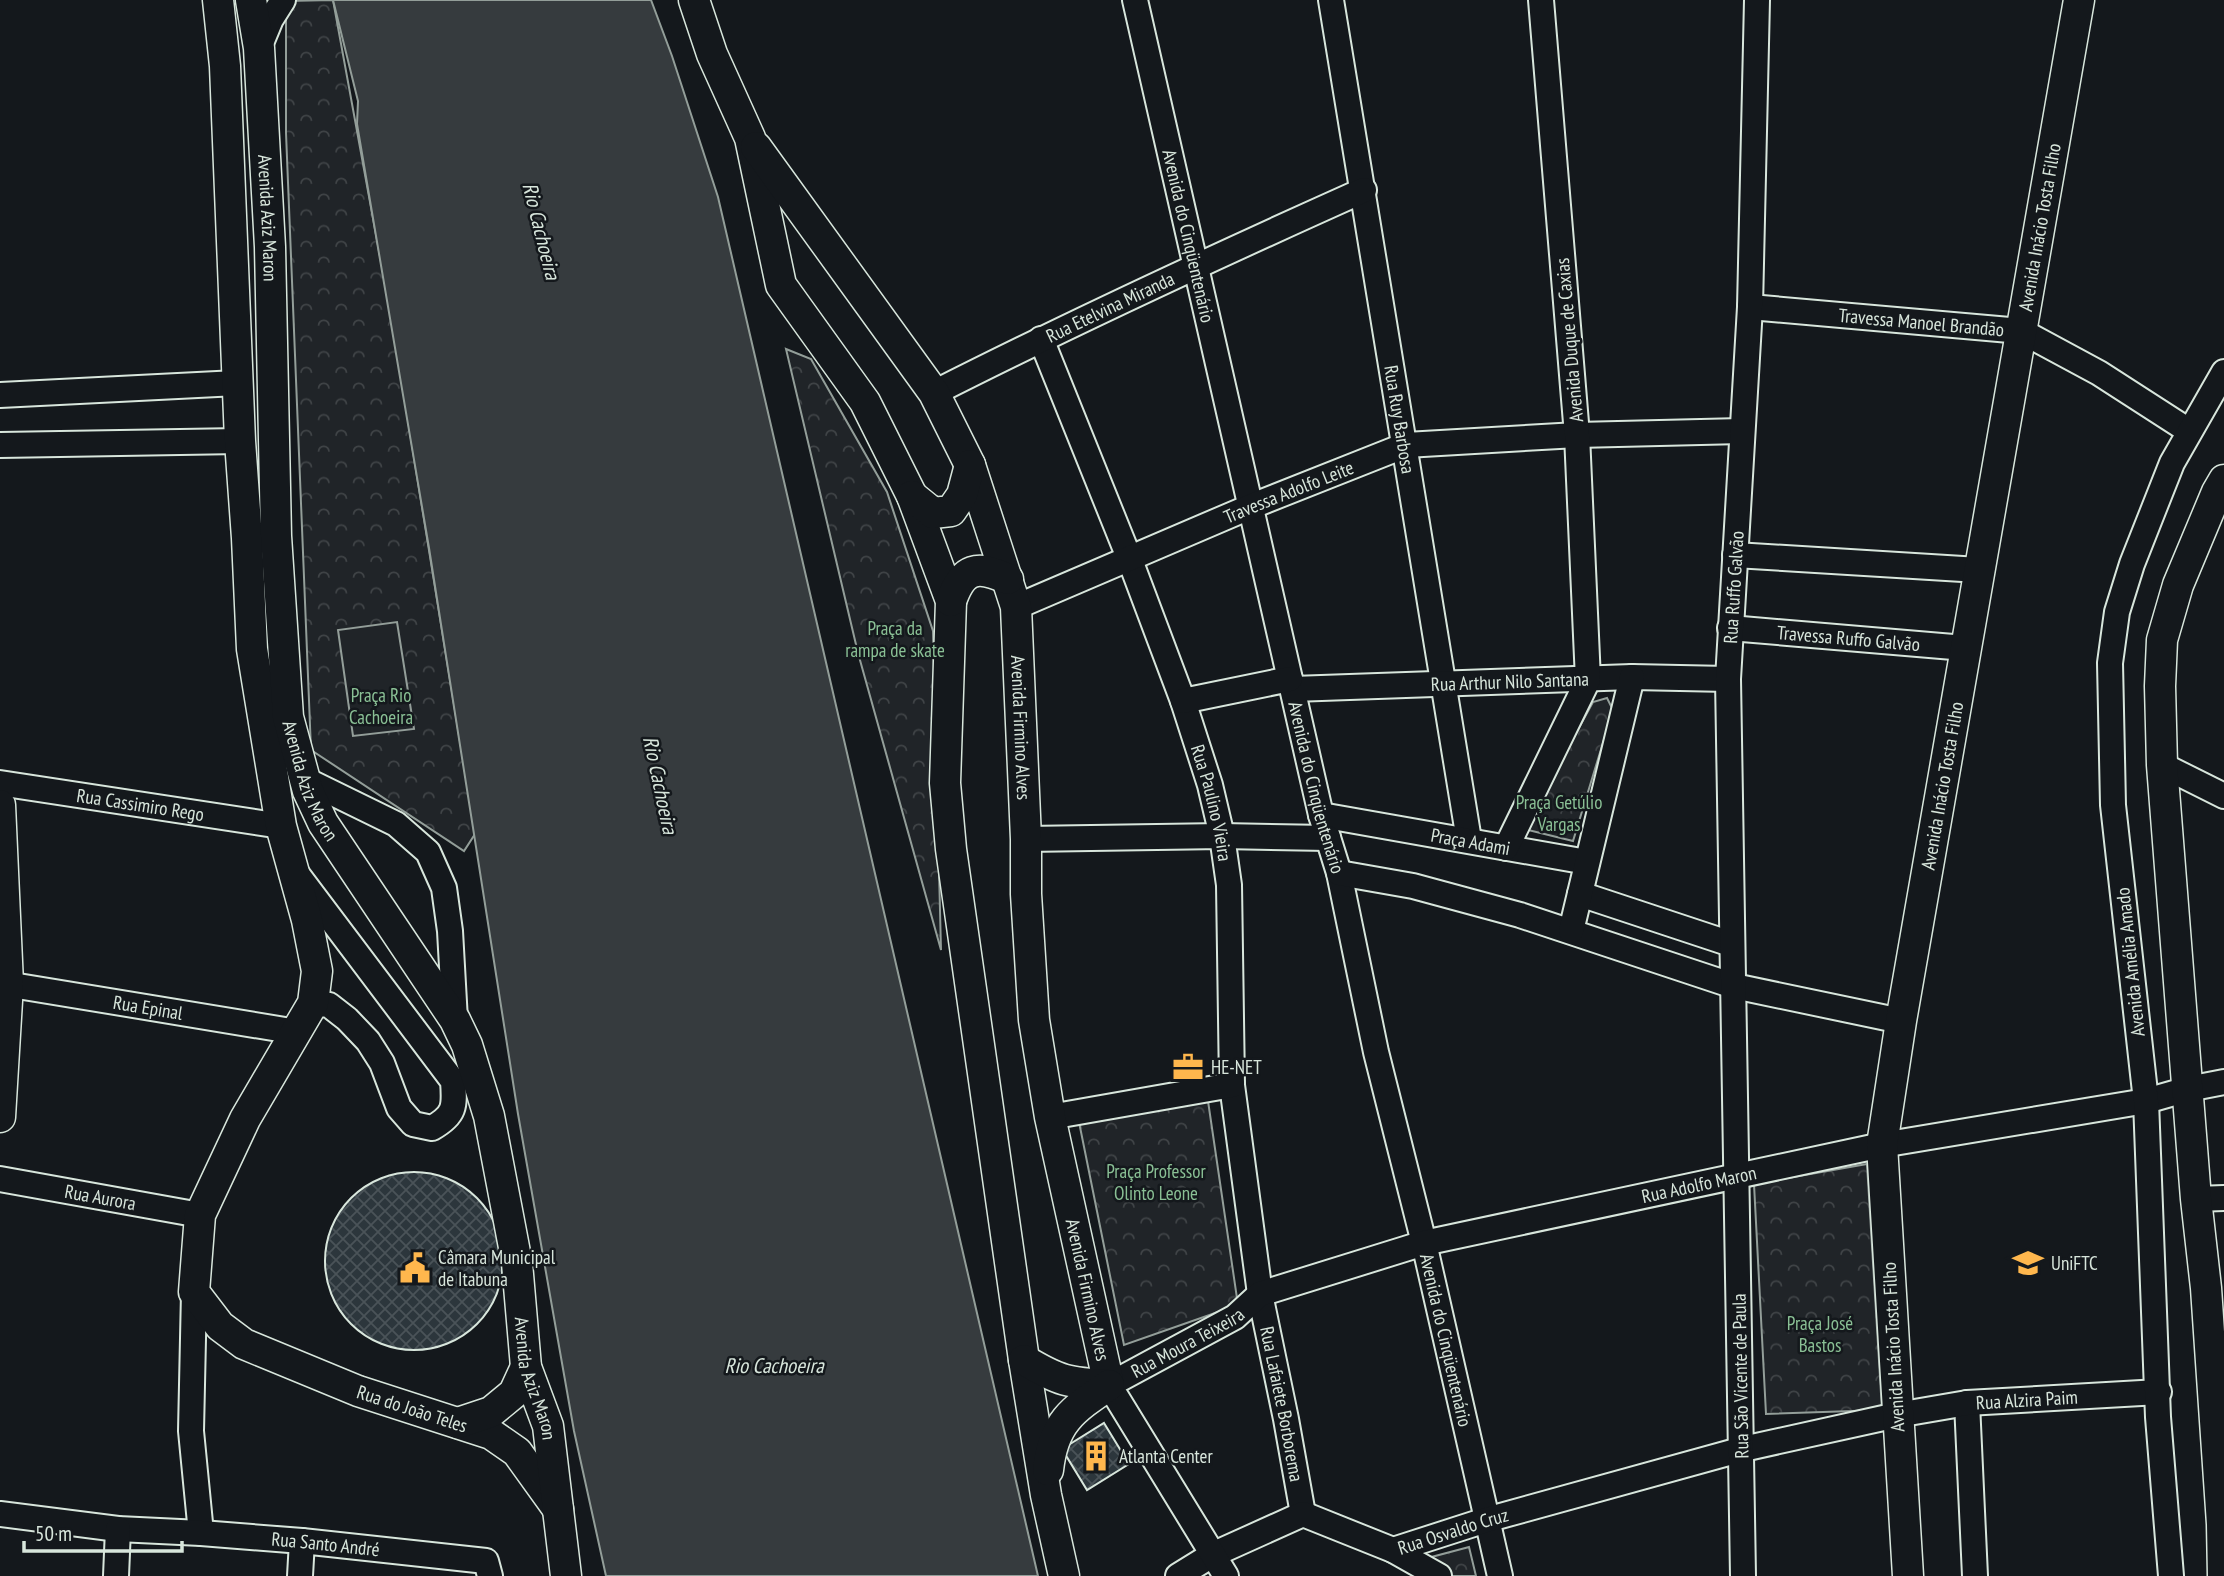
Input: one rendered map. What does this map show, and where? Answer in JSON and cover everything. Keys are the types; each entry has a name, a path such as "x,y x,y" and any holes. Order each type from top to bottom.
{"main road":[{"name":"Avenida Aziz Maron","path":"200,1215 245,1119 313,1003 317,971 295,871 281,827 253,649 237,383 225,66 218,0"},
{"name":"Avenida Aziz Maron","path":"251,0 259,48 270,247 276,536 288,717 304,779 323,823 455,1020 467,1045 489,1116 517,1263 526,1367 548,1426 558,1509"},
{"name":"Avenida Firmino Alves","path":"694,0 712,54 750,138 934,393 970,466 1012,593 1034,1020 1050,1117 1109,1385"},
{"name":"Avenida Inácio Tosta Filho","path":"1908,1576 1882,1145 1965,648 2079,0"},
{"name":"Avenida Firmino Alves","path":"750,138 781,285 865,402 912,496 951,601 945,783 947,810 963,942 1046,1495"},
{"path":"912,496 933,513 951,511 962,495 970,466"},
{"path":"2223,1576 2218,1390 2206,1289 2210,1198 2188,1089 2162,765 2160,686 2162,640 2178,585 2224,481"},
{"path":"951,601 958,582 973,572 988,570 1012,593"},
{"path":"0,805 4,983 0,1117"},
{"path":"194,1292 200,1215"},
{"name":"Rua do João Teles","path":"194,1292 220,1326 244,1344 358,1391 491,1434 517,1452 558,1509 566,1576"},
{"path":"1024,1360 1049,1375 1071,1383 1109,1385"},
{"path":"458,1423 491,1412 514,1394 526,1367"},
{"path":"1064,1576 1046,1495 1050,1448 1061,1424 1084,1402 1109,1385"}],"street":[{"path":"259,48 271,19 283,0"},
{"name":"Avenida do Cinqüentenário","path":"1135,0 1325,827 1339,873 1376,1052 1424,1243 1500,1576"},
{"name":"Rua Ruy Barbosa","path":"1331,0 1469,840"},
{"name":"Avenida Duque de Caxias","path":"1541,0 1577,435 1588,680"},
{"name":"Rua Ruffo Galvão","path":"1735,1177 1728,679 1750,307 1757,0"},
{"name":"Rua Etelvina Miranda","path":"934,393 1195,266 1364,190"},
{"name":"Travessa Manoel Brandão","path":"1750,307 2021,331 2099,373 2189,431"},
{"name":"Rua Paulino Vieira","path":"1041,339 1130,560 1183,701 1210,785 1222,836 1229,886 1232,1085 1260,1294"},
{"name":"Avenida Amélia Amado","path":"2171,1576 2158,1417 2146,1101 2113,805 2110,663 2117,612 2132,564 2172,463 2224,372"},
{"path":"0,395 237,383"},
{"name":"Travessa Adolfo Leite","path":"1012,593 1130,560 1252,506 1406,445 1577,435 1742,431"},
{"path":"0,445 240,441"},
{"path":"1735,555 1979,570"},
{"name":"Travessa Ruffo Galvão","path":"1730,628 1965,648"},
{"path":"1571,931 1632,677"},
{"name":"Rua Arthur Nilo Santana","path":"1183,701 1292,684 1442,684 1632,677 1728,679"},
{"path":"1506,848 1588,680"},
{"path":"2162,765 2224,796"},
{"path":"304,779 396,824 428,852 444,888 450,931 455,1020"},
{"name":"Rua Cassimiro Rego","path":"0,783 281,827"},
{"name":"Praça Adami","path":"1026,839 1222,836 1325,827 1469,840 1587,862"},
{"path":"295,871 453,1081 455,1103 448,1119 432,1128 413,1124 399,1108 382,1063 368,1041 329,1005 313,1003"},
{"path":"1339,873 1413,886 1571,931 1734,986 1901,1021"},
{"path":"1580,894 1731,944"},
{"name":"Rua Epinal","path":"4,983 297,1032"},
{"name":"Rua Adolfo Maron","path":"1260,1294 1424,1243 1882,1145 2146,1101 2224,1082"},
{"path":"1050,1117 1232,1085"},
{"name":"Rua São Vicente de Paula","path":"1735,1177 1743,1449 1743,1576"},
{"name":"Rua Aurora","path":"0,1179 200,1215"},
{"path":"194,1292 191,1431 201,1533"},
{"name":"Rua Moura Teixeira","path":"1109,1385 1235,1317 1260,1294"},
{"name":"Rua Lafaiete Borborema","path":"1260,1294 1303,1514"},
{"path":"1109,1385 1226,1576"},
{"name":"Rua Alzira Paim","path":"1897,1415 1967,1403 2159,1392"},
{"path":"1967,1403 1975,1576"},
{"path":"1743,1449 1897,1415"},
{"name":"Rua Osvaldo Cruz","path":"1303,1514 1393,1550 1486,1520 1743,1449"},
{"name":"Rua Santo André","path":"0,1514 118,1529 302,1541 488,1568"},
{"path":"1178,1576 1212,1555 1303,1514"},
{"path":"116,1576 118,1529"},
{"path":"300,1576 302,1541"},
{"path":"1393,1550 1439,1576"}],"green space":[{"name":"Praça Rio Cachoeira","path":"333,0 392,322 475,834 464,851 311,750 286,133 286,1"},
{"name":"Praça da rampa de skate","path":"786,349 811,359 887,492 933,631 941,950 858,653"},
{"path":"397,622 414,729 353,736 338,630"},
{"name":"Praça Getúlio Vargas","path":"1607,698 1613,710 1573,841 1524,829 1593,702"},
{"name":"Praça Professor Olinto Leone","path":"1208,1101 1238,1305 1124,1345 1079,1122"},
{"name":"Praça José Bastos","path":"1867,1164 1882,1410 1766,1414 1754,1184"},
{"path":"1469,1547 1476,1576 1451,1576 1424,1559"}],"water":[{"name":"Rio Cachoeira","path":"333,0 651,0 718,197 1038,1576 606,1576 574,1431 518,1114 429,548 357,124 358,101"}],"building":[{"name":"Câmara Municipal de Itabuna","path":"414,1172 448,1179 477,1198 496,1227 503,1261 496,1295 477,1324 448,1343 414,1350 380,1343 351,1324 332,1295 325,1261 332,1227 351,1198 380,1179"},
{"name":"Atlanta Center","path":"1104,1423 1129,1464 1087,1490 1062,1449"}],"place":[{"name":"HE-NET","path":"1188,1067"},
{"name":"UniFTC","path":"2028,1263"},
{"name":"Câmara Municipal de Itabuna","path":"415,1268"},
{"name":"Atlanta Center","path":"1096,1456"}]}
